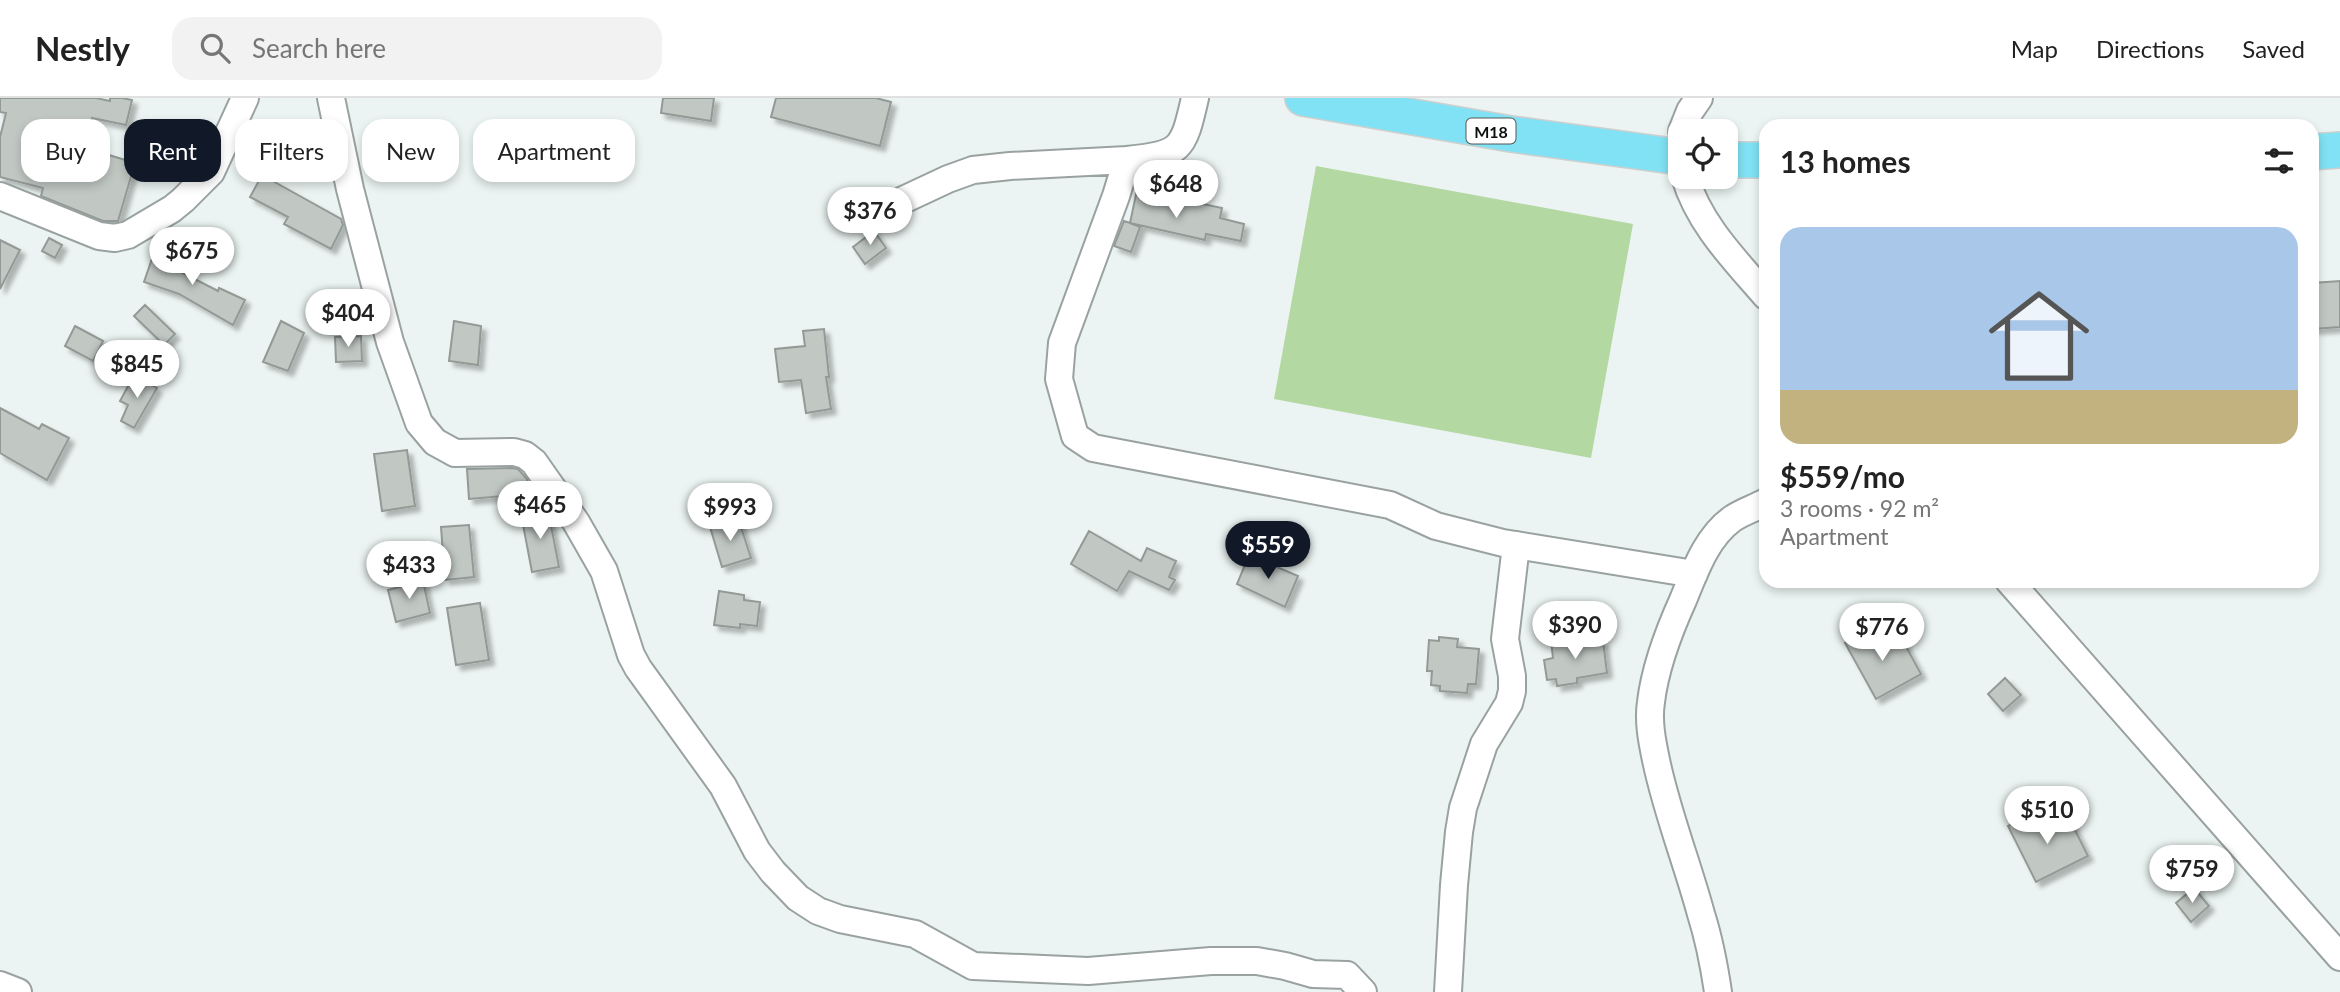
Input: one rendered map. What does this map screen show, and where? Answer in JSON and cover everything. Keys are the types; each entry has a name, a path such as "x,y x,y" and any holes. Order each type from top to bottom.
{"main road":[{"name":"M18","path":"1303,98 1511,134 1668,153"},
{"path":"2319,152 2340,150"},
{"path":"1738,160 1759,160"}],"street":[{"path":"0,195 99,236 115,238 128,235 172,209 211,172 245,98"},
{"path":"331,98 350,189 390,342 419,423 435,442 455,453 514,452 525,455 534,462 576,522 604,571 631,655 638,668 723,786 757,850 773,872 798,898 818,911 840,919 915,934 973,966 1088,971 1211,961 1257,961 1313,974 1347,975 1363,992"},
{"path":"901,201 948,178 973,170 1163,156 1177,147 1187,134 1195,98"},
{"path":"1688,119 1690,111 1699,98"},
{"path":"1127,160 1062,343 1059,379 1075,436 1093,449 1390,505 1436,526 1516,545 1694,574"},
{"path":"1689,189 1710,230 1759,288"},
{"path":"1718,992 1701,913 1663,796 1650,720 1651,702 1658,669 1700,559 1715,535 1725,525 1759,506"},
{"path":"1448,992 1454,885 1463,808 1484,744 1510,703 1512,691 1505,639 1516,545"},
{"path":"2015,588 2340,957"},
{"path":"0,985 18,992"}],"green space":[{"path":"1316,166 1633,224 1591,458 1274,399"}],"building":[{"path":"0,98 132,100 124,125 110,122 110,119 92,118 21,119 21,182 110,182 110,155 124,160 124,182 129,182 118,221 103,221 41,196 43,188 0,177 0,137 6,113 0,112"},
{"path":"663,98 714,98 711,121 661,113"},
{"path":"776,98 876,98 891,102 880,146 771,117"},
{"path":"258,182 275,182 341,219 343,225 331,249 284,224 288,217 250,197"},
{"path":"1137,190 1222,208 1220,218 1244,224 1241,241 1206,234 1205,240 1130,223"},
{"path":"1124,221 1140,227 1131,252 1114,246"},
{"path":"874,231 886,248 865,264 853,247"},
{"path":"49,238 62,245 55,258 42,251"},
{"path":"0,240 20,250 0,289"},
{"path":"156,247 178,254 173,268 218,291 219,288 245,300 233,325 179,294 144,282"},
{"path":"2340,281 2340,327 2319,328 2319,282"},
{"path":"145,305 175,334 164,345 134,316"},
{"path":"281,321 304,333 288,371 263,362"},
{"path":"454,321 481,326 478,365 449,361"},
{"path":"75,326 103,341 93,361 65,346"},
{"path":"824,329 829,377 826,377 831,409 806,413 801,380 779,382 775,349 805,346 803,331"},
{"path":"361,336 362,361 336,362 335,337"},
{"path":"134,375 157,388 134,428 121,421 128,405 120,401"},
{"path":"0,408 39,429 42,424 69,438 47,480 0,453"},
{"path":"407,450 415,506 382,511 374,454"},
{"path":"467,469 518,469 527,479 528,494 469,499"},
{"path":"548,510 559,567 532,572 521,514"},
{"path":"738,518 751,558 722,567 710,527"},
{"path":"469,525 474,577 445,580 441,527"},
{"path":"1089,531 1141,561 1147,548 1176,561 1169,577 1175,580 1169,590 1129,571 1117,591 1071,564"},
{"path":"1249,555 1298,576 1285,607 1237,584"},
{"path":"423,581 430,613 396,622 388,590"},
{"path":"719,591 744,595 744,600 760,602 757,626 740,624 740,628 714,625"},
{"path":"480,603 489,660 456,665 447,608"},
{"path":"1873,627 1886,650 1903,641 1921,674 1876,699 1845,643"},
{"path":"1439,637 1458,639 1457,647 1479,649 1476,684 1468,684 1467,693 1440,691 1440,686 1431,685 1432,671 1427,671 1429,640 1439,641"},
{"path":"1572,638 1574,646 1603,641 1607,673 1577,678 1577,683 1557,686 1556,679 1547,680 1544,660 1553,658 1551,641"},
{"path":"2005,678 2021,695 2003,711 1988,694"},
{"path":"2037,812 2046,831 2070,820 2088,856 2036,882 2008,826"},
{"path":"2194,888 2209,906 2191,922 2176,903"}]}
